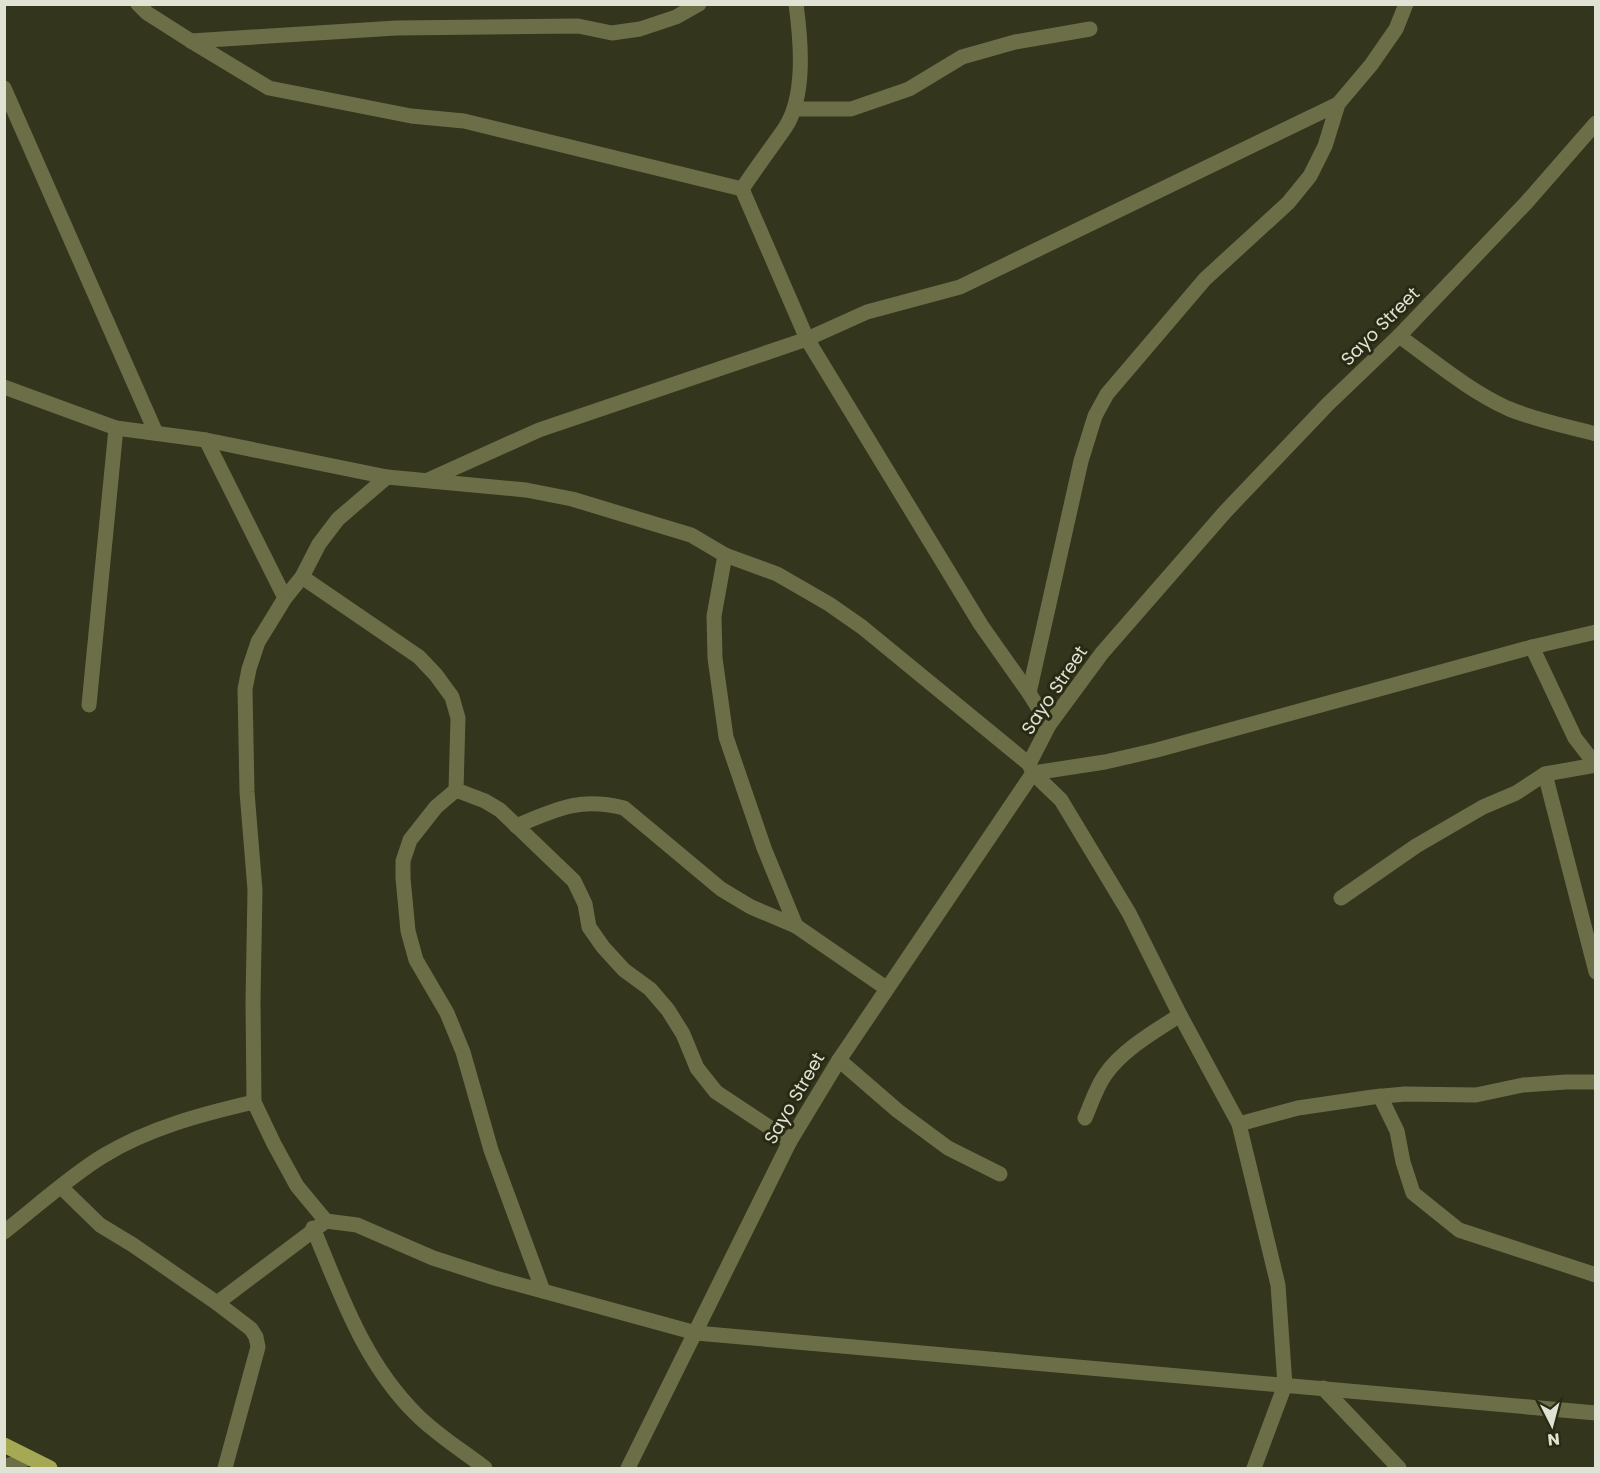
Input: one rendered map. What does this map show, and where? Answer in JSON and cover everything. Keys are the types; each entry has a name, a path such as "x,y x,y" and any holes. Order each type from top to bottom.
{"main road":[{"path":"4,1445 50,1468"}],"street":[{"path":"138,4 147,13 269,88 411,116 464,121 742,189"},
{"path":"191,41 418,28 578,26 612,33 640,29 676,17 699,4"},
{"path":"742,189 785,127 794,109 801,69 801,38 796,4"},
{"path":"1029,693 1081,461 1095,416 1107,394 1205,279 1288,203 1310,176 1325,146 1338,104 1396,29 1406,4"},
{"path":"794,109 851,109 909,89 962,57 1016,42 1090,29"},
{"path":"4,88 156,434"},
{"path":"426,482 539,430 807,339 867,312 960,287 1338,104"},
{"name":"Sayo Street","path":"628,1468 790,1141 839,1059 1031,768 1049,725 1102,653 1225,512 1328,404 1399,336 1526,203 1596,123"},
{"path":"742,189 807,339 981,625 1049,725"},
{"path":"1399,336 1465,384 1506,407 1545,421 1596,434"},
{"path":"4,387 116,428 206,440 387,477 526,490 572,499 691,535 725,555 777,574 829,604 862,627 1031,768 1061,800 1129,914 1239,1124 1278,1285 1285,1385 1254,1468"},
{"path":"89,705 116,428"},
{"path":"206,440 285,598"},
{"path":"387,477 338,519 319,544 302,577 285,598 258,642 249,669 245,689 247,792 255,890 254,1102 274,1144 320,1224 357,1332 378,1369 417,1415 485,1468"},
{"path":"725,555 714,616 715,658 726,737 764,848 796,926"},
{"path":"302,577 419,657 452,697 458,718 456,790 435,807 410,840 403,861 408,931 416,960 447,1013 463,1052 491,1150 543,1291"},
{"path":"1031,768 1105,762 1157,750 1532,647 1596,632"},
{"path":"1341,898 1416,846 1483,807 1516,793 1545,774 1596,765 1575,738 1532,647"},
{"path":"1545,774 1596,972"},
{"path":"456,790 485,801 500,810 574,881 585,904 589,927 624,970 650,989 668,1010 683,1034 697,1068 716,1092 790,1141"},
{"path":"516,826 561,808 582,803 604,803 624,808 721,889 751,907 796,926 886,988"},
{"path":"1085,1118 1107,1072 1135,1047 1180,1015"},
{"path":"839,1059 898,1111 948,1148 1000,1174"},
{"path":"1239,1124 1299,1108 1380,1096 1476,1095 1523,1085 1596,1082"},
{"path":"1380,1096 1397,1131 1403,1162 1413,1193 1459,1230 1596,1275"},
{"path":"4,1232 103,1156 192,1117 254,1102"},
{"path":"61,1187 100,1225 217,1303 251,1329 256,1337 258,1347 225,1468"},
{"path":"217,1303 320,1224 357,1226 433,1258 696,1333 1596,1413"},
{"path":"1323,1388 1399,1468"},
{"path":"4,1467 29,1458"}]}
